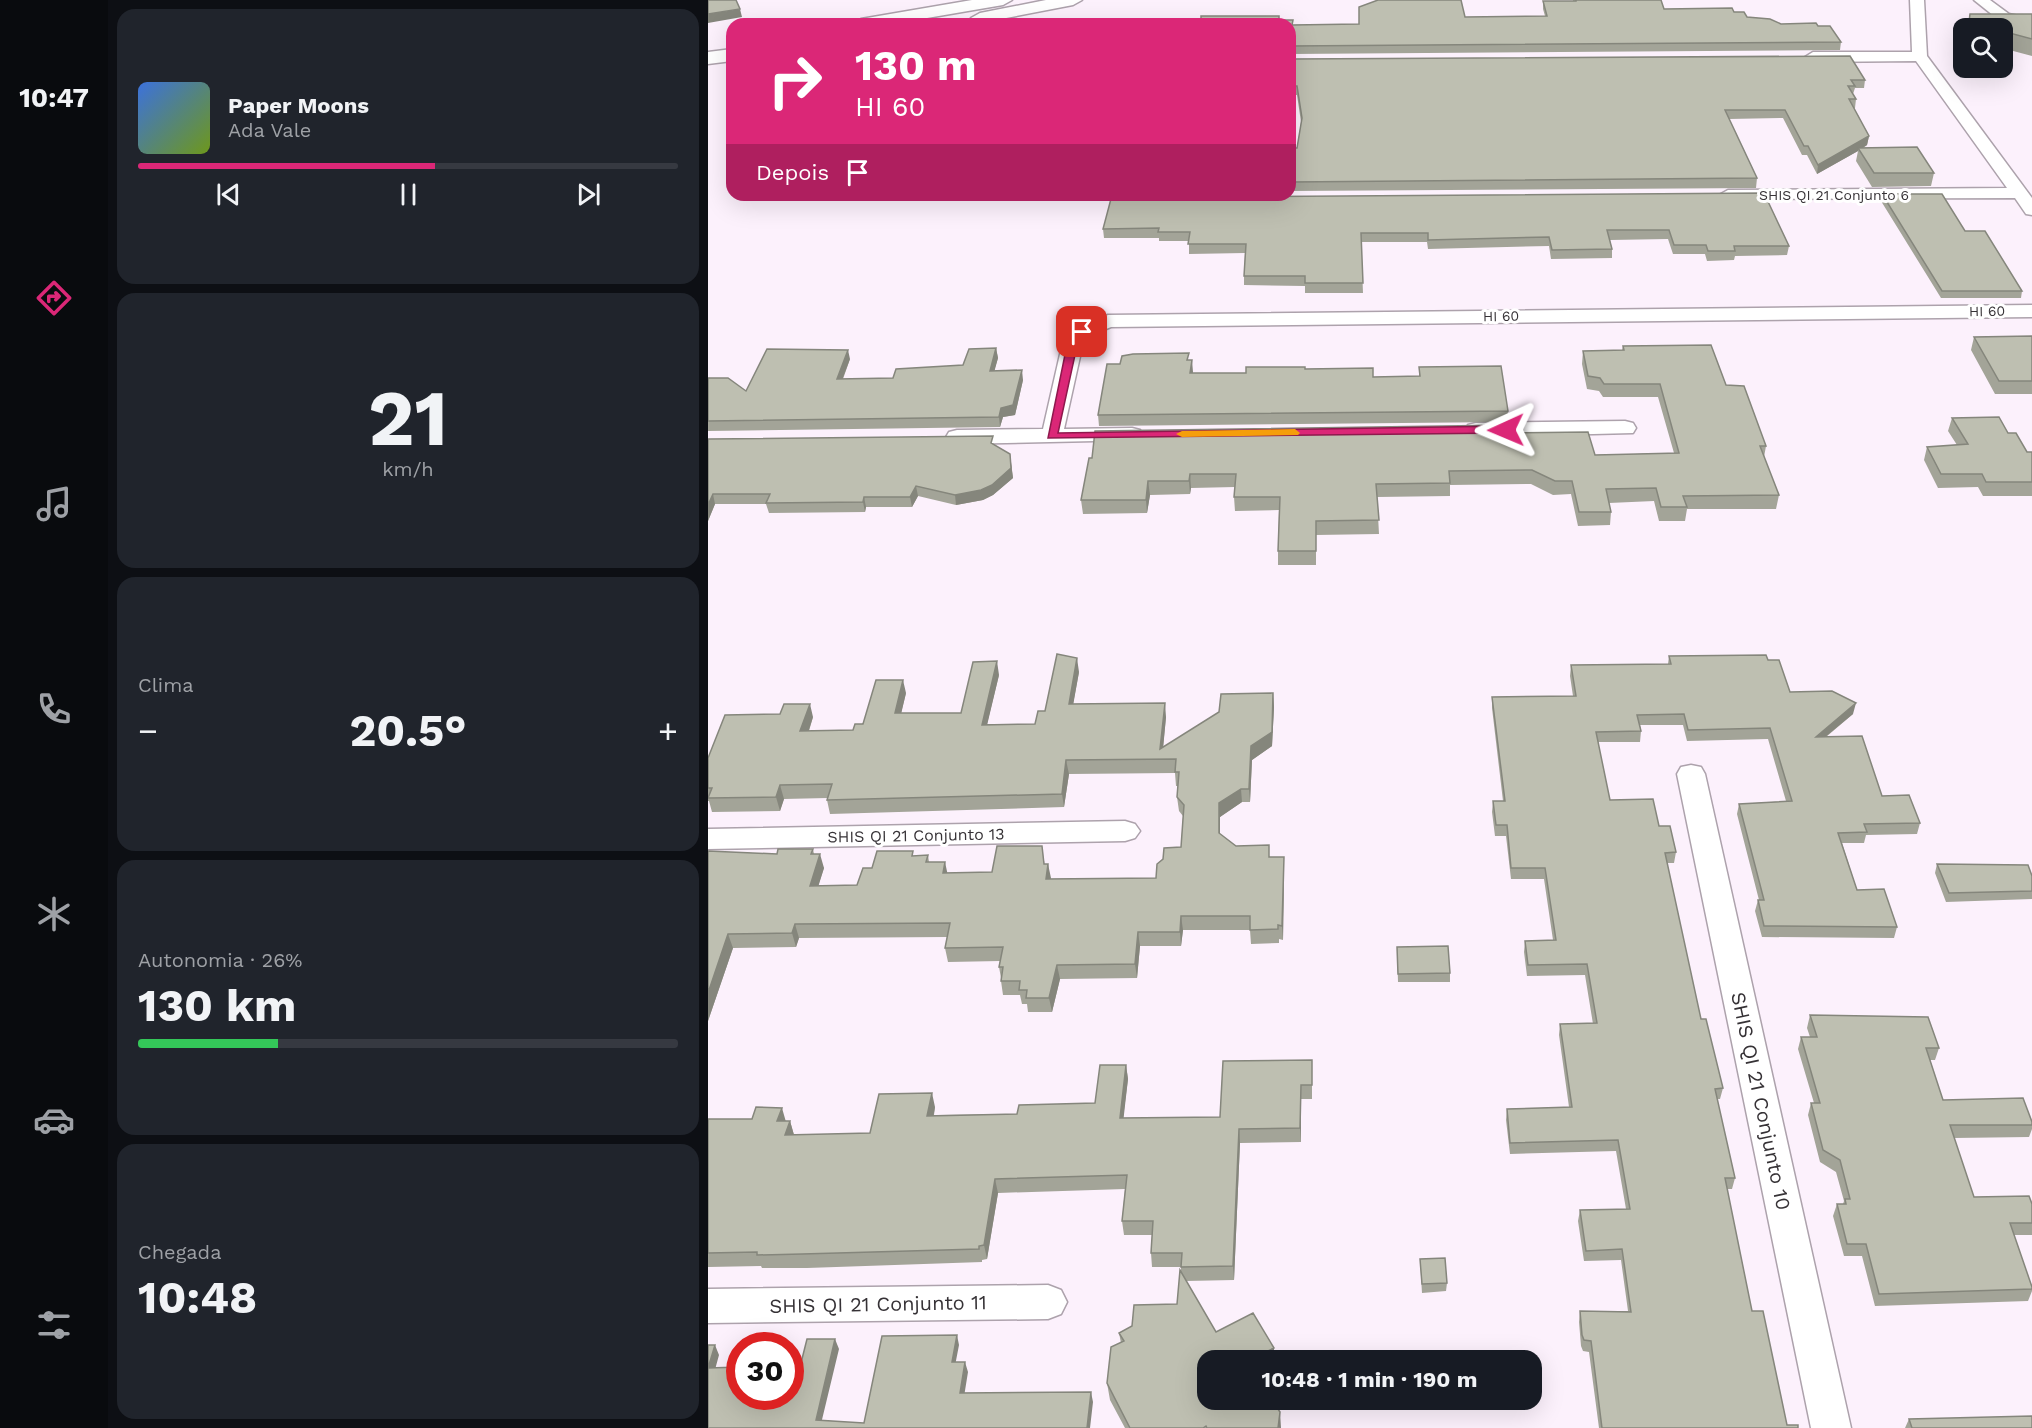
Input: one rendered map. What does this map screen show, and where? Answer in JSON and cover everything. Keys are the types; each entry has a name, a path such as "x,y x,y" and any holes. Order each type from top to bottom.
{"main road":[{"path":"896,18 1003,0"},
{"path":"976,18 1073,0"},
{"path":"708,46 726,43"},
{"path":"708,58 726,56"}],"street":[{"path":"1917,0 1920,56 2032,210"},
{"path":"1982,0 2004,17 2032,23"},
{"path":"1801,57 1920,56"},
{"name":"SHIS QI 21 Conjunto 6","path":"1713,195 2020,193"},
{"name":"HI 60","path":"1052,436 1073,340 1082,332 1108,321 2032,311"},
{"path":"1458,430 1625,428"},
{"path":"933,437 1147,435"},
{"name":"SHIS QI 21 Conjunto 10","path":"1691,774 1831,1428"},
{"name":"SHIS QI 21 Conjunto 13","path":"708,838 1125,831"},
{"name":"SHIS QI 21 Conjunto 11","path":"708,1306 1048,1302"}],"building":[{"path":"708,0 736,0 740,9 708,14"},
{"path":"1378,0 1461,0 1465,17 1547,16 1543,1 1661,0 1664,9 1732,8 1734,12 1744,12 1747,17 1770,19 1781,24 1816,23 1818,26 1830,26 1841,42 1296,46 1296,25 1359,24 1359,7"},
{"path":"1970,14 2032,14 2032,39 2013,34 2013,18 1970,18"},
{"path":"1201,16 1279,16 1279,18 1201,18"},
{"path":"1850,56 1865,80 1851,80 1855,86 1848,86 1856,99 1849,99 1869,136 1818,165 1808,146 1804,146 1785,110 1725,110 1757,178 1296,182 1296,148 1302,118 1296,86 1296,59"},
{"path":"1917,147 1934,173 1874,173 1858,148"},
{"path":"1764,193 1789,246 1734,246 1735,251 1708,251 1706,245 1674,245 1669,230 1607,230 1612,249 1552,250 1549,237 1428,240 1428,233 1361,233 1363,283 1305,283 1305,276 1244,276 1246,244 1188,244 1190,232 1158,232 1159,228 1103,229 1110,201 1296,201 1296,196"},
{"path":"1882,194 1942,194 1965,231 1985,231 2022,291 1942,291"},
{"path":"2032,336 2032,381 1999,381 1974,337"},
{"path":"1711,345 1726,385 1744,386 1766,446 1760,446 1779,495 1683,496 1687,507 1661,507 1656,488 1606,489 1611,512 1579,512 1572,481 1555,481 1532,470 1449,471 1450,483 1376,484 1379,520 1316,521 1316,551 1278,551 1280,497 1234,497 1236,474 1190,474 1189,481 1148,481 1146,500 1081,500 1089,458 1092,458 1095,431 1511,425 1512,433 1588,432 1595,455 1679,453 1660,384 1604,384 1600,378 1588,376 1583,351 1624,350 1623,346"},
{"path":"996,348 990,371 1022,370 1013,405 1001,408 999,417 708,421 708,378 728,378 746,391 767,349 848,350 837,379 893,378 896,369 963,365 969,349"},
{"path":"1189,353 1187,360 1192,360 1190,373 1246,373 1246,367 1305,367 1305,369 1373,368 1373,377 1420,376 1419,367 1501,366 1508,411 1098,415 1107,364 1120,364 1122,356 1133,354"},
{"path":"1999,417 2008,433 2016,433 2027,452 2032,452 2032,482 1986,482 1982,474 1941,474 1927,447 1968,444 1952,418"},
{"path":"993,436 991,443 1010,454 1011,468 992,485 981,490 955,495 916,486 910,497 864,497 863,502 766,503 770,494 713,494 708,505 708,439"},
{"path":"1057,654 1077,658 1069,704 1165,703 1160,749 1219,712 1221,694 1273,693 1272,732 1251,746 1249,789 1241,789 1219,803 1219,833 1236,846 1269,845 1269,857 1284,857 1282,926 1278,925 1278,929 1250,930 1250,916 1181,916 1180,932 1138,932 1135,964 1057,965 1049,998 1026,998 1027,990 1019,990 1020,981 1001,981 1003,967 999,967 1003,947 945,948 950,923 795,924 792,933 728,934 708,993 708,851 777,854 778,849 813,849 811,854 820,854 810,886 857,885 863,868 872,868 877,851 913,851 912,856 928,855 926,862 945,862 943,873 992,872 997,846 1042,846 1044,864 1048,864 1046,879 1156,878 1157,864 1163,859 1164,848 1181,847 1184,805 1177,797 1179,772 1175,772 1176,759 1066,760 1062,794 827,800 832,784 780,785 776,797 708,798 712,788 708,788 708,758 725,715 780,714 784,704 810,704 800,731 853,730 855,724 863,724 876,680 903,680 895,713 961,713 973,662 997,661 982,725 1035,724 1038,711 1045,711"},
{"path":"1766,655 1768,660 1779,660 1790,692 1832,691 1856,703 1816,737 1862,736 1882,796 1909,795 1920,823 1864,824 1867,832 1838,833 1857,890 1884,889 1897,927 1764,926 1758,900 1764,900 1739,804 1792,801 1770,728 1688,730 1684,714 1637,715 1641,731 1596,732 1610,800 1653,799 1659,826 1670,826 1676,852 1665,853 1701,1019 1706,1019 1723,1088 1715,1089 1735,1178 1725,1178 1752,1311 1763,1311 1787,1425 1798,1425 1798,1428 1602,1428 1591,1341 1584,1340 1582,1335 1580,1311 1631,1312 1622,1249 1586,1251 1580,1210 1630,1209 1618,1140 1510,1143 1507,1109 1572,1107 1560,1024 1597,1023 1587,964 1528,965 1525,941 1556,940 1545,868 1511,868 1507,825 1496,825 1493,801 1505,801 1492,697 1576,696 1571,665 1671,664 1669,656"},
{"path":"1937,864 2028,865 2032,876 2032,891 1949,893"},
{"path":"1448,946 1450,973 1398,974 1397,947"},
{"path":"1810,1015 1928,1017 1939,1048 1926,1048 1943,1100 2023,1098 2032,1125 1950,1125 1974,1197 2029,1196 2032,1204 2032,1223 2010,1223 2032,1289 1879,1294 1866,1244 1847,1244 1837,1204 1846,1204 1845,1199 1850,1199 1840,1160 1823,1150 1811,1103 1820,1103 1801,1037 1817,1037"},
{"path":"1312,1060 1312,1085 1301,1085 1300,1128 1239,1129 1233,1266 1181,1267 1182,1253 1151,1253 1153,1221 1122,1221 1127,1175 995,1179 984,1245 979,1246 979,1249 757,1255 757,1252 708,1253 708,1119 752,1119 756,1107 782,1108 777,1121 790,1121 785,1135 870,1133 879,1094 932,1093 927,1116 1017,1114 1019,1105 1095,1103 1100,1065 1126,1065 1120,1118 1220,1117 1223,1061"},
{"path":"1445,1258 1447,1283 1422,1284 1420,1259"},
{"path":"1180,1270 1216,1332 1253,1313 1274,1348 1270,1350 1197,1350 1197,1410 1279,1410 1278,1428 1207,1428 1206,1426 1203,1428 1130,1428 1107,1383 1111,1347 1124,1341 1119,1333 1132,1326 1134,1305 1177,1304"},
{"path":"957,1335 952,1362 965,1362 960,1393 1091,1392 1087,1428 708,1428 708,1368 726,1367 726,1410 804,1410 804,1351 807,1339 835,1339 816,1420 864,1423 882,1336"},
{"path":"708,1345 715,1345 708,1368"},
{"path":"2032,1416 2032,1428 1912,1428 1909,1419"}],"slow traffic":[{"path":"1182,434 1295,433"}],"route":[{"path":"1082,332 1073,340 1052,436 1506,430"}]}
